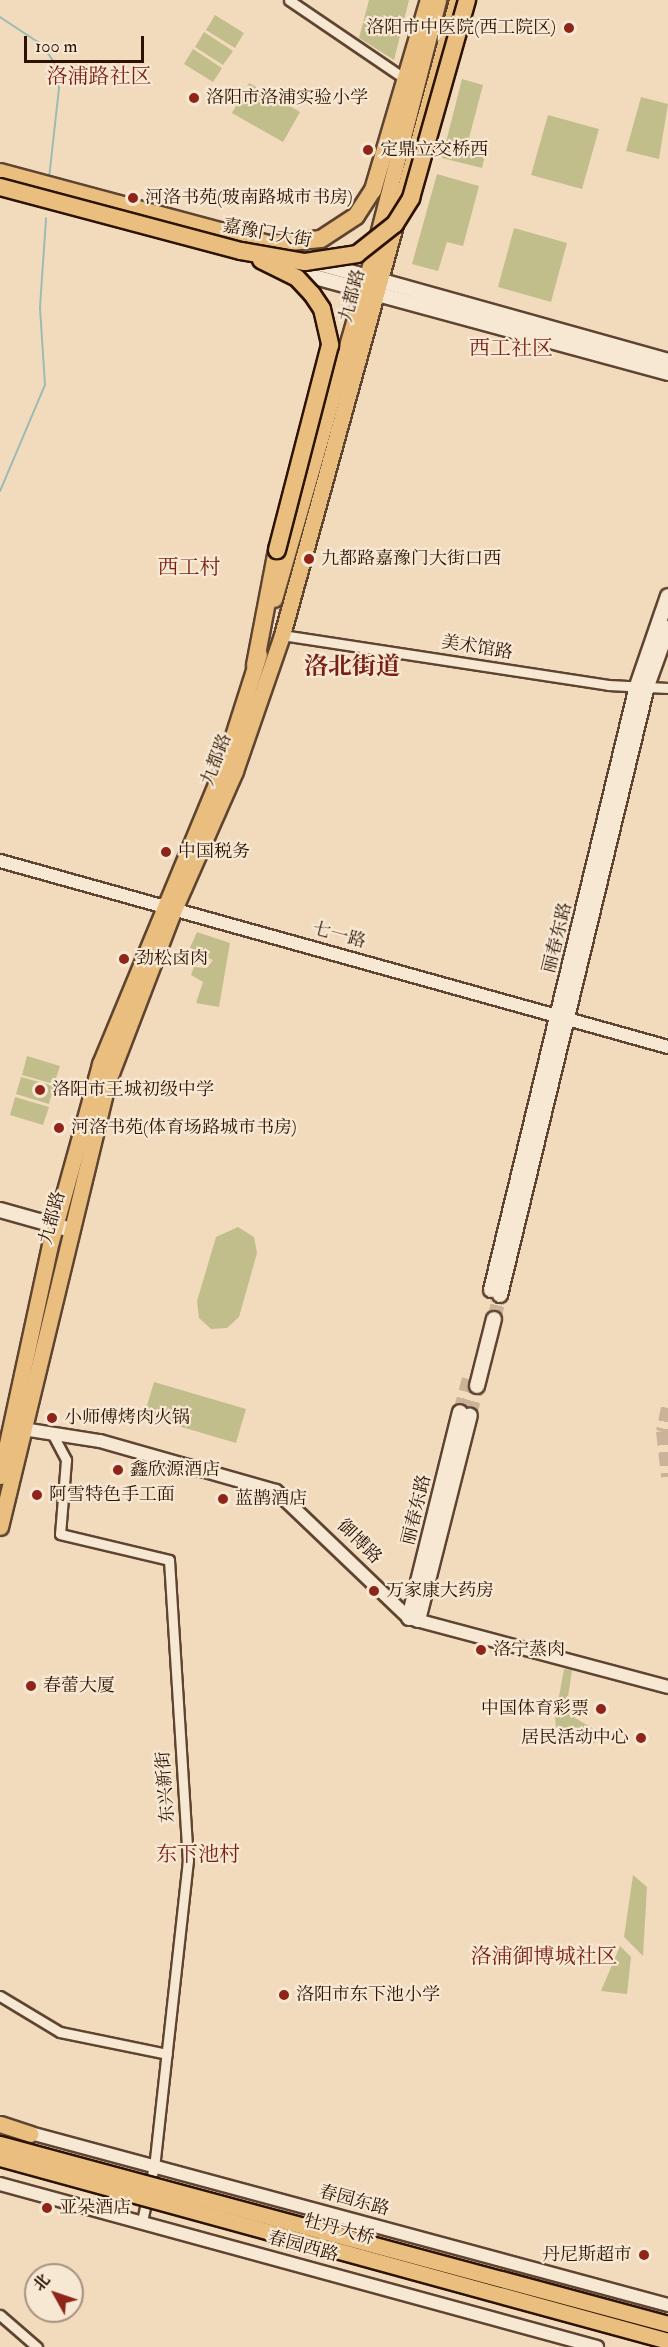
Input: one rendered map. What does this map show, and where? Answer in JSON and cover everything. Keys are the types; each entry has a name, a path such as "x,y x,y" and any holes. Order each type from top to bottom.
{"highway":[{"name":"嘉豫门大街","path":"0,173 269,244 321,239 356,216 373,190 429,0"},
{"name":"嘉豫门大街","path":"0,187 241,251 327,262 357,254 395,224 411,198 467,0"},
{"path":"241,251 297,278 322,309 330,345 277,550 255,665"}],"main road":[{"name":"九都路","path":"0,1476 62,1232 100,1064 169,908 235,771 282,635 370,285 438,0"},
{"name":"九都路","path":"169,908 224,764 457,0"},
{"path":"0,173 668,373"},
{"path":"0,192 668,361"},
{"name":"丽春东路","path":"496,1292 642,686 668,596"},
{"name":"丽春东路","path":"642,686 668,628"},
{"path":"0,1210 62,1232"},
{"path":"0,1219 62,1232"},
{"name":"九都路","path":"0,1527 23,1429 62,1232"},
{"path":"473,1382 490,1316"},
{"name":"丽春东路","path":"413,1619 465,1413"},
{"path":"0,2122 30,2133"},
{"name":"牡丹大桥","path":"0,2144 668,2324"},
{"name":"牡丹大桥","path":"0,2157 668,2341"}],"street":[{"path":"289,0 398,74"},
{"name":"美术馆路","path":"282,635 668,688"},
{"name":"七一路","path":"0,861 668,1047"},
{"name":"御博路","path":"23,1429 54,1437 100,1441 276,1491 413,1619 668,1687"},
{"name":"东兴新街","path":"54,1437 66,1460 60,1534 169,1560 188,1860 154,2166 142,2221"},
{"path":"0,1996 60,2032 167,2054"},
{"name":"春园东路","path":"30,2133 668,2305"},
{"name":"春园西路","path":"0,2184 597,2347"},
{"path":"0,2315 37,2347"}],"shaded area":[{"path":"369,0 409,0 394,60 359,38"},
{"path":"215,15 244,33 235,48 206,30"},
{"path":"204,32 233,51 223,65 195,47"},
{"path":"193,49 222,68 213,82 184,64"},
{"path":"462,79 483,85 468,142 487,147 482,168 442,158"},
{"path":"249,83 300,112 283,142 232,113"},
{"path":"641,97 668,104 659,159 626,151"},
{"path":"548,115 599,129 582,189 531,175"},
{"path":"437,174 479,186 463,246 447,242 438,271 412,264"},
{"path":"514,228 567,243 551,302 498,287"},
{"path":"197,932 230,943 219,1007 196,1003 203,982 191,975 194,967 207,968 213,960 189,950"},
{"path":"27,1056 60,1066 54,1084 22,1075"},
{"path":"21,1077 54,1086 49,1104 16,1094"},
{"path":"15,1097 49,1107 43,1125 10,1115"},
{"path":"238,1227 254,1237 257,1253 239,1317 227,1328 211,1329 199,1318 197,1301 216,1237"},
{"path":"154,1382 246,1409 236,1443 144,1416"},
{"path":"564,1669 572,1670 567,1704 575,1718 594,1729 595,1743 557,1737 555,1718"},
{"path":"633,1875 647,1887 643,1956 624,1937"},
{"path":"620,1946 631,1957 627,1994 601,1991"}],"waterway":[{"path":"0,17 41,44 55,63 59,88 49,178"},
{"path":"0,491 45,385 40,307 46,218"}],"tunnel":[{"path":"494,1319 500,1295"},
{"path":"460,1412 469,1379"},
{"path":"470,1415 477,1386"},
{"path":"668,1408 663,1431 668,1477"}],"place":[{"name":"洛阳市中医院(西工院区)","path":"569,28"},
{"name":"洛阳市洛浦实验小学","path":"194,98"},
{"name":"定鼎立交桥西","path":"368,150"},
{"name":"河洛书苑(玻南路城市书房)","path":"133,198"},
{"name":"九都路嘉豫门大街口西","path":"309,559"},
{"name":"中国税务","path":"166,852"},
{"name":"劲松卤肉","path":"124,959"},
{"name":"洛阳市王城初级中学","path":"40,1090"},
{"name":"河洛书苑(体育场路城市书房)","path":"59,1128"},
{"name":"小师傅烤肉火锅","path":"52,1418"},
{"name":"鑫欣源酒店","path":"118,1470"},
{"name":"阿雪特色手工面","path":"37,1495"},
{"name":"蓝鹊酒店","path":"223,1499"},
{"name":"万家康大药房","path":"374,1591"},
{"name":"洛宁蒸肉","path":"481,1650"},
{"name":"春蕾大厦","path":"31,1686"},
{"name":"中国体育彩票","path":"601,1709"},
{"name":"居民活动中心","path":"641,1738"},
{"name":"洛阳市东下池小学","path":"284,1995"},
{"name":"亚朵酒店","path":"47,2208"},
{"name":"丹尼斯超市","path":"644,2255"}],"district":[{"name":"洛浦路社区","path":"99,77"},
{"name":"西工社区","path":"511,349"},
{"name":"西工村","path":"189,568"},
{"name":"洛北街道","path":"352,667"},
{"name":"东下池村","path":"198,1855"},
{"name":"洛浦御博城社区","path":"544,1957"}]}
